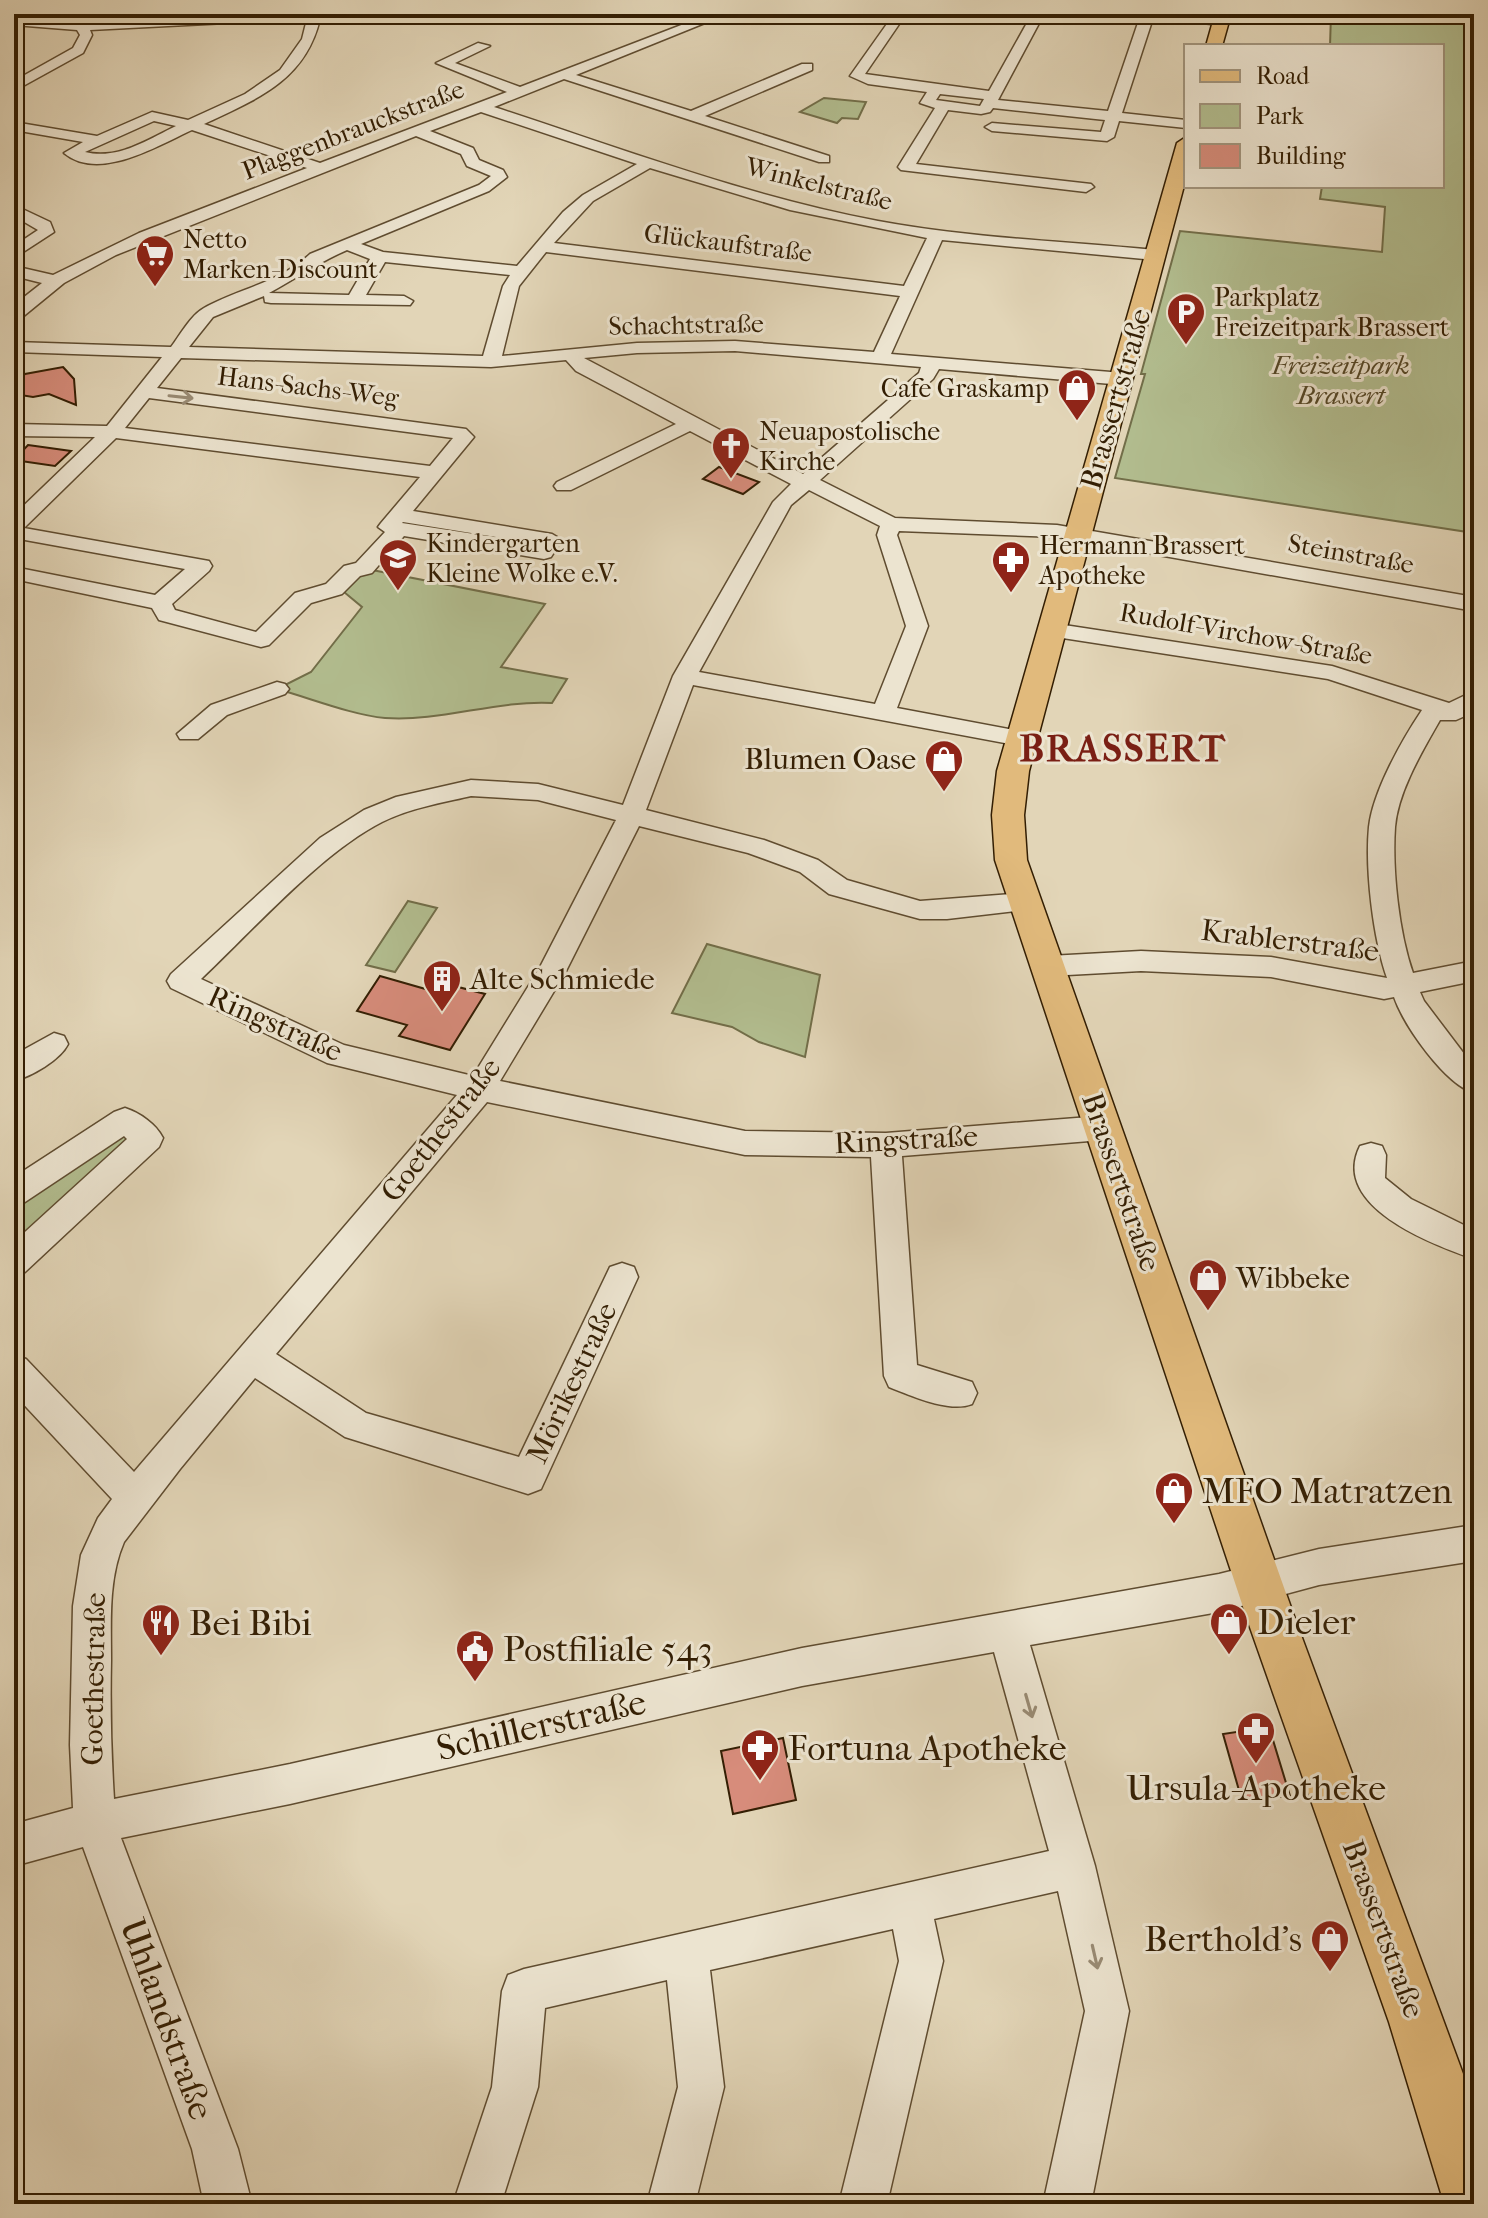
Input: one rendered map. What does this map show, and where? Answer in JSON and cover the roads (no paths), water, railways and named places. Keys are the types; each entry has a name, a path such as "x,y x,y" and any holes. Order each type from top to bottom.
{"main road":[{"path":"1215,44 1222,18"},
{"name":"Brassertstraße","path":"1184,150 1021,738 1006,803 1011,860 1259,1582 1412,2006 1461,2152 1474,2203"}],"street":[{"path":"14,19 21,14"},
{"path":"14,19 81,27 340,14"},
{"path":"678,14 716,17"},
{"path":"900,14 857,76 992,99 1184,124"},
{"path":"936,89 927,103 981,110 992,99 1038,14"},
{"path":"992,127 1107,137 1148,14 1222,18"},
{"path":"314,17 312,39 290,69 258,92 190,125 138,150 104,161 71,153 152,116 190,125 223,133 322,169"},
{"name":"Plaggenbrauckstraße","path":"14,315 57,281 100,256 145,236 716,17"},
{"path":"14,87 78,50 139,24"},
{"path":"78,50 86,35 81,27"},
{"path":"483,46 443,63 521,92"},
{"path":"692,116 807,67"},
{"path":"564,75 815,153"},
{"path":"943,106 906,167 1086,187"},
{"name":"Winkelstraße","path":"481,107 650,162 842,218 937,233 1155,255"},
{"path":"14,126 99,140 138,150"},
{"path":"14,529 112,432 179,352 207,313 257,293 307,266 316,257 484,188 499,177 498,173 472,163 470,153 418,132"},
{"path":"491,362 511,286 521,271 588,198 650,162"},
{"path":"14,210 44,225 46,232 14,253"},
{"path":"881,357 937,233"},
{"path":"345,244 380,257 521,271"},
{"name":"Glückaufstraße","path":"541,246 909,292"},
{"path":"354,300 380,257"},
{"path":"14,271 57,281"},
{"path":"271,298 404,301"},
{"name":"Schachtstraße","path":"16,349 491,362 637,348 722,346 1123,379"},
{"path":"226,389 249,355"},
{"path":"571,355 582,367 804,483 816,485 891,524 887,535 917,626 883,712"},
{"name":"Goethestraße","path":"97,1829 90,1745 95,1581 104,1542 134,1497 480,1089 551,973 632,814 685,676 783,502 927,375 932,362"},
{"name":"Hans-Sachs-Weg","path":"144,392 226,389 367,423 449,429 464,437 435,473"},
{"path":"564,486 692,423"},
{"path":"14,430 112,432 435,473"},
{"path":"14,573 160,603 167,615 261,640 303,598 334,589 352,571 364,568 435,473"},
{"path":"395,524 552,540 544,553 395,524"},
{"name":"Steinstraße","path":"891,524 1057,531 1474,604"},
{"path":"14,529 201,566 160,603"},
{"name":"Rudolf-Virchow-Straße","path":"1051,630 1332,673 1474,719"},
{"path":"685,676 1021,738"},
{"path":"189,734 219,710 277,689"},
{"path":"1474,698 1466,707 1431,714 1401,767 1382,825 1385,904 1402,984 1411,1005 1459,1072 1474,1082"},
{"name":"Ringstraße","path":"1025,902 920,910 838,887 809,866 755,846 538,792 471,788 405,803 373,816 329,844 181,981 337,1055 480,1089 745,1143 886,1145 1102,1128"},
{"name":"Krablerstraße","path":"1049,966 1141,961 1271,967 1384,989 1474,971"},
{"path":"14,1070 54,1044"},
{"path":"14,1193 125,1120 148,1138 14,1262"},
{"path":"886,1145 901,1376 960,1393"},
{"path":"1371,1155 1370,1181 1377,1191 1396,1205 1474,1245"},
{"name":"Mörikestraße","path":"253,1358 357,1426 528,1477 622,1277"},
{"path":"14,1370 134,1497"},
{"name":"Schillerstraße","path":"14,1845 97,1829 802,1667 1219,1593 1319,1567 1474,1543"},
{"path":"1007,1631 1074,1866 1107,2011 1067,2204"},
{"name":"Uhlandstraße","path":"97,1829 215,2149 225,2202"},
{"path":"477,2204 515,2087 524,1991 1074,1866"},
{"path":"863,2204 921,1961 909,1903"},
{"path":"671,2204 701,2087 686,1952"}],"place":[{"name":"Netto Marken-Discount","path":"155,288"},
{"name":"Parkplatz Freizeitpark Brassert","path":"1186,346"},
{"name":"Cafe Graskamp","path":"1077,422"},
{"name":"Neuapostolische Kirche","path":"731,480"},
{"name":"Kindergarten Kleine Wolke e.V.","path":"398,592"},
{"name":"Hermann Brassert Apotheke","path":"1011,594"},
{"name":"Blumen Oase","path":"944,793"},
{"name":"Alte Schmiede","path":"442,1013"},
{"name":"Wibbeke","path":"1208,1312"},
{"name":"MFO Matratzen","path":"1174,1525"},
{"name":"Dieler","path":"1229,1656"},
{"name":"Bei Bibi","path":"161,1657"},
{"name":"Postfiliale 543","path":"475,1683"},
{"name":"Ursula-Apotheke","path":"1256,1765"},
{"name":"Fortuna Apotheke","path":"760,1782"},
{"name":"Berthold's","path":"1330,1973"}],"district":[{"name":"BRASSERT","path":"1123,748"}],"park label":[{"name":"Freizeitpark Brassert","path":"1341,380"}]}
